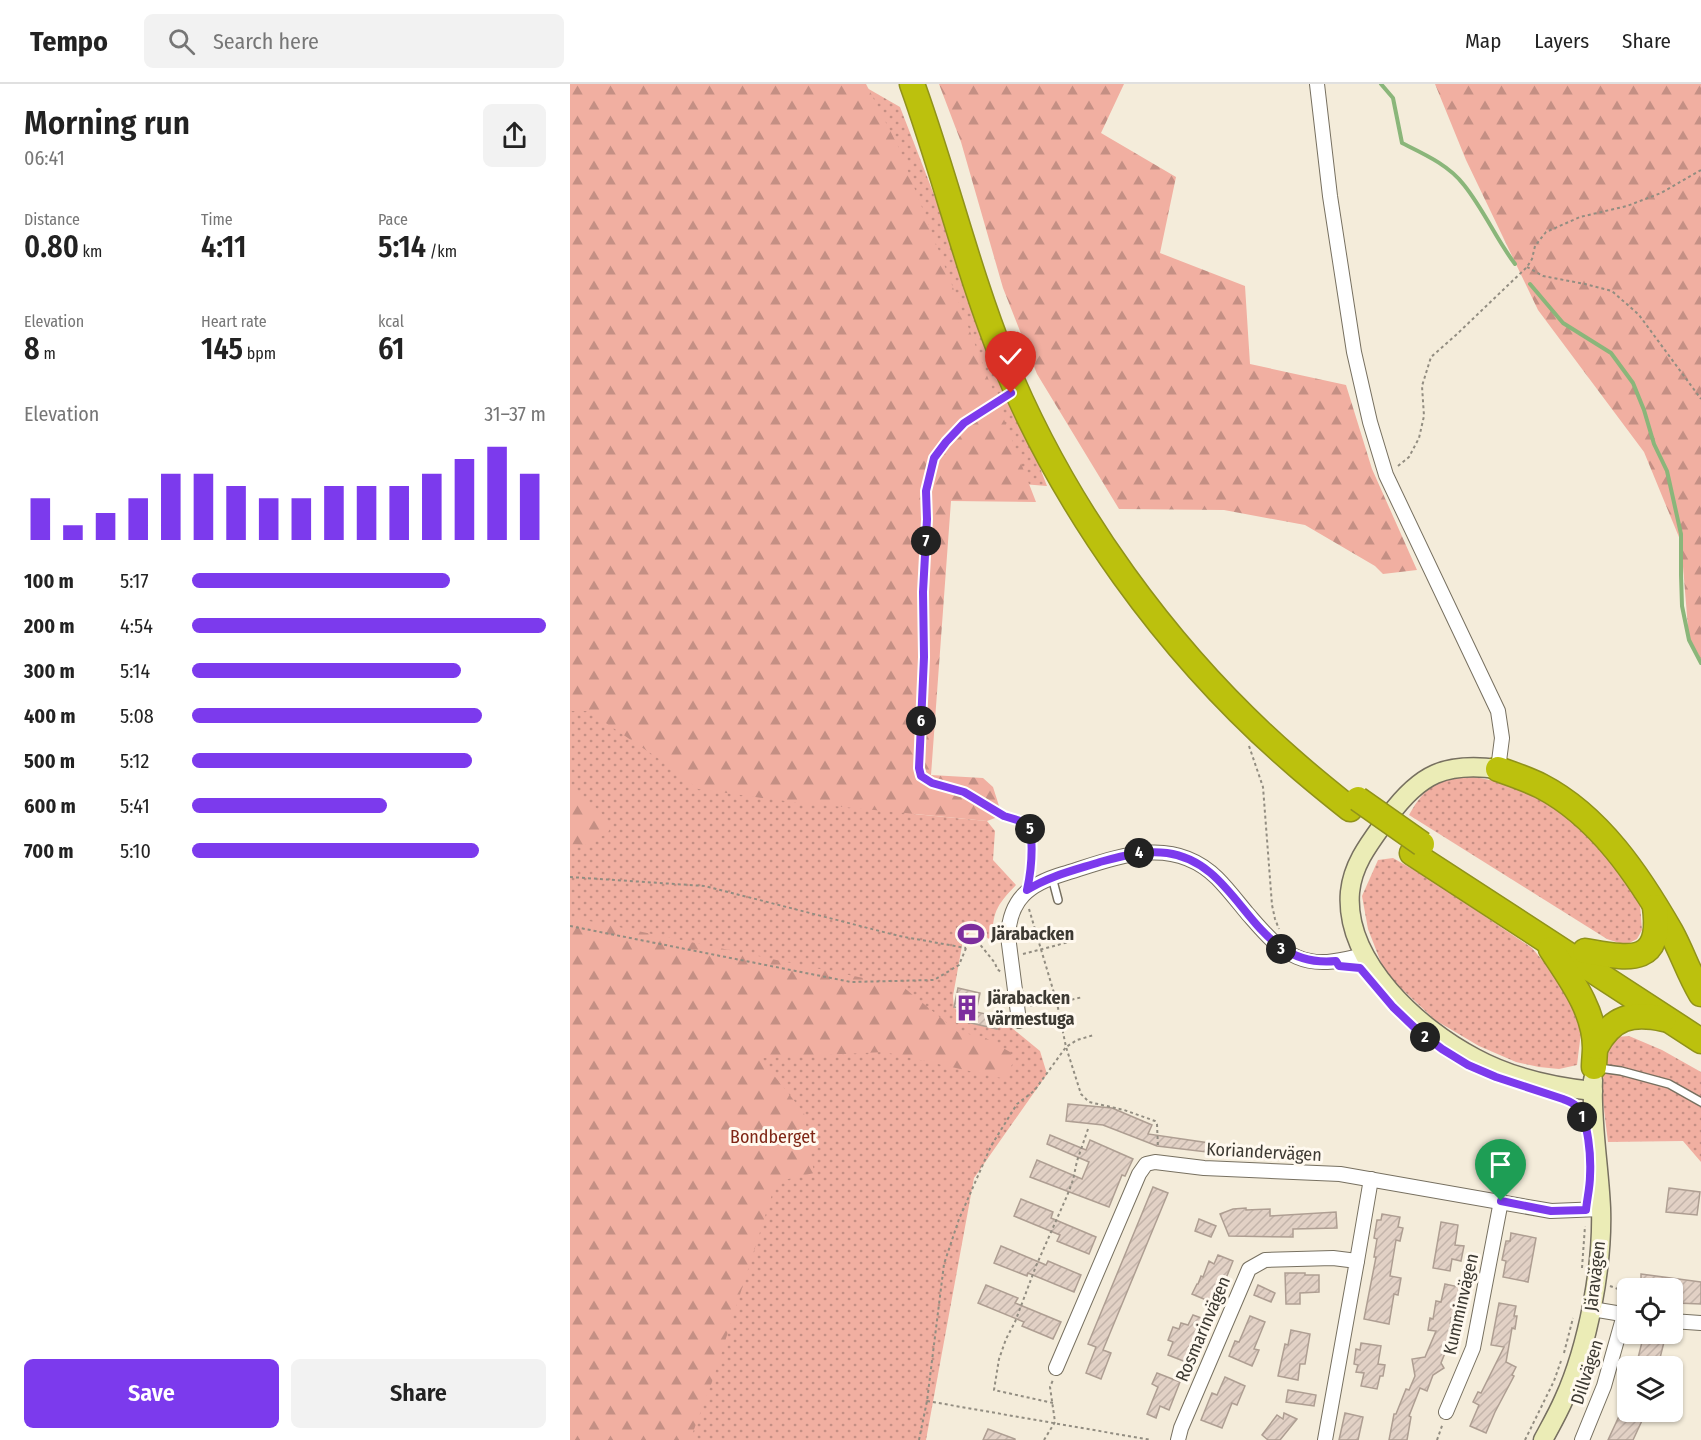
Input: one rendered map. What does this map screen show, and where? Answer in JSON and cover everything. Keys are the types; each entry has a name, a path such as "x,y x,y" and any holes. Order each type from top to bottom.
{"highway":[{"path":"912,84 1002,357 1041,440 1068,490 1134,589 1177,644 1237,709 1291,760 1544,939 1701,1041"},
{"path":"924,84 1010,343 1026,382 1074,477 1120,550 1196,648 1241,697 1354,804"},
{"path":"1498,769 1540,786 1588,819 1626,862 1671,933 1701,994"},
{"path":"1417,848 1585,951 1701,1027"},
{"path":"1585,951 1628,957 1642,953 1654,940 1657,921 1655,908"},
{"path":"1544,939 1588,1012 1595,1057"},
{"path":"1595,1057 1607,1029 1623,1019 1644,1016 1668,1020"}],"street":[{"path":"1317,84 1330,196 1354,352 1370,422 1386,475 1498,711 1502,738 1498,769 1483,767 1441,771 1424,780 1404,796 1357,864 1350,892 1352,922 1364,955 1382,981 1423,1024 1448,1042 1475,1059 1525,1077 1570,1089 1593,1091"},
{"path":"1019,1021 1008,936 1012,913 1027,890 1052,877 1128,854 1169,853 1201,866 1216,878 1268,937 1282,949 1298,957 1311,962 1324,962 1364,955"},
{"name":"Järavägen","path":"1543,1440 1564,1399 1592,1309 1600,1238 1594,1210 1595,1057"},
{"name":"Koriandervägen","path":"1056,1368 1134,1184 1146,1164 1155,1162 1204,1168 1340,1174 1551,1211 1594,1210"},
{"path":"1324,1440 1371,1179"},
{"name":"Kumminvägen","path":"1446,1412 1473,1348 1501,1201"},
{"name":"Rosmarinvägen","path":"1178,1440 1180,1428 1249,1269 1266,1260 1333,1258 1357,1261"},
{"path":"1592,1309 1617,1313"},
{"path":"1683,1322 1701,1323"},
{"name":"Dillvägen","path":"1582,1440 1604,1386 1617,1344"}],"lane":[{"path":"1052,877 1058,900"},
{"path":"1595,1057 1620,1071 1669,1084 1701,1102"}],"path":[{"path":"1386,475 1409,457 1419,438 1424,416 1422,386 1431,357 1527,267 1532,259 1535,246 1546,232 1580,217 1635,203 1661,193 1701,170"},
{"path":"1527,267 1543,276 1612,291 1639,315 1701,399"},
{"path":"1003,398 964,423 946,442 934,458 926,491 924,657 919,768 921,776 932,783 964,792 1004,816 1030,824 1032,850 1027,890 1030,912 1057,1003 1066,1047 1082,1095 1089,1102 1124,1110 1155,1121 1158,1155"},
{"path":"570,877 705,885 887,933 966,948"},
{"path":"570,926 851,982 934,980 959,965 969,942 978,942 1000,971"},
{"path":"1011,958 1069,942"},
{"path":"1039,1005 1083,997"},
{"path":"919,1440 927,1401 944,1264 959,1219 991,1146 1017,1104 1034,1091 1066,1047 1077,1040 1094,1035"},
{"path":"1053,1403 994,1390 999,1359 1006,1339 1067,1196 1088,1129"},
{"path":"1582,1269 1594,1210"},
{"path":"1525,1440 1554,1381 1573,1318"},
{"path":"1044,1440 1055,1422 1050,1387 1056,1368"},
{"path":"927,1401 1151,1440"},
{"path":"1437,1440 1446,1412"}],"green space":[{"name":"Bondberget","path":"570,84 860,84 900,107 1047,486 916,475 914,814 987,821 995,831 993,860 1016,885 996,910 992,942 982,933 971,931 963,940 953,996 954,1008 1006,1023 1040,1051 1047,1074 974,1178 926,1440 570,1440"},
{"path":"570,84 866,84 899,148 1036,502 951,501 931,775 983,778 993,787 999,806 995,818 987,821 792,802 698,789 668,765 588,711 570,711"},
{"path":"939,84 1124,84 1101,133 1176,177 1160,253 1245,286 1250,364 1346,385 1372,469 1417,570 1383,574 1375,566 1305,525 1224,510 1119,509 1037,374 1003,288 961,142"},
{"path":"1435,84 1701,84 1701,659 1689,640 1681,542 1644,452 1538,310 1466,160"},
{"path":"1474,777 1506,783 1548,802 1606,850 1640,904 1642,930 1637,939 1625,945 1607,939 1409,815 1421,797 1435,785 1452,779"},
{"path":"570,789 587,800 607,820 611,825 608,833 585,845 570,844"},
{"path":"1393,858 1428,878 1532,948 1564,986 1581,1032 1577,1065 1559,1069 1539,1067 1516,1062 1479,1046 1435,1020 1385,973 1368,929 1362,896 1378,860"},
{"path":"570,917 902,986 958,1032 984,1037 1010,1052 1014,1061 1001,1078 884,1052 760,1058 804,1113 814,1173 776,1182 712,1382 690,1440 570,1440"},
{"path":"1629,1036 1662,1050 1701,1072 1701,1162 1683,1141 1608,1142 1602,1093 1604,1052 1616,1037"}],"building":[{"name":"Järabacken värmestuga","path":"958,988 980,993 976,1012 1000,1017 997,1029 958,1020 961,1008 954,1007"},
{"path":"1068,1104 1112,1108 1152,1125 1148,1134 1216,1144 1215,1153 1157,1146 1103,1125 1066,1121"},
{"path":"1050,1135 1086,1150 1090,1140 1133,1159 1125,1176 1122,1175 1109,1207 1030,1177 1037,1160 1082,1179 1089,1162 1047,1144"},
{"path":"1153,1187 1168,1193 1103,1350 1111,1353 1101,1379 1086,1373 1096,1347 1088,1344"},
{"path":"1669,1188 1700,1192 1697,1215 1666,1212"},
{"path":"1021,1199 1053,1212 1051,1218 1096,1237 1089,1254 1057,1241 1060,1235 1014,1216"},
{"path":"1246,1208 1246,1210 1270,1209 1270,1216 1336,1212 1337,1228 1293,1229 1293,1237 1229,1236 1220,1214 1233,1209"},
{"path":"1382,1214 1400,1217 1398,1227 1403,1228 1400,1241 1396,1240 1390,1276 1401,1278 1398,1295 1394,1294 1389,1324 1364,1319 1376,1257 1374,1257 1377,1239 1374,1238 1377,1220 1381,1220"},
{"path":"1199,1219 1216,1226 1211,1237 1195,1231"},
{"path":"1441,1222 1458,1225 1455,1245 1464,1246 1461,1261 1452,1259 1450,1271 1433,1268"},
{"path":"1511,1233 1536,1238 1528,1282 1503,1277 1506,1261 1502,1260 1506,1241 1510,1241"},
{"path":"1001,1246 1046,1265 1048,1261 1081,1275 1074,1292 1028,1273 1027,1276 994,1263"},
{"path":"1218,1255 1233,1261 1220,1293 1216,1292 1211,1302 1192,1294 1201,1276 1203,1277 1209,1261 1214,1264"},
{"path":"1285,1273 1319,1275 1319,1292 1300,1293 1300,1304 1286,1304"},
{"path":"1641,1274 1671,1278 1641,1278"},
{"path":"1683,1280 1701,1282 1701,1304 1683,1303"},
{"path":"1445,1284 1459,1287 1454,1319 1451,1318 1447,1348 1441,1363 1444,1368 1433,1375 1427,1391 1420,1388 1409,1416 1411,1417 1407,1440 1389,1440 1394,1414 1415,1376 1412,1359 1425,1357 1436,1331 1428,1330 1430,1318 1433,1319 1436,1301 1441,1302"},
{"path":"986,1285 1018,1298 1015,1303 1061,1322 1053,1339 1022,1326 1024,1322 978,1303"},
{"path":"1258,1285 1275,1293 1271,1302 1254,1295"},
{"path":"1499,1303 1516,1306 1515,1329 1512,1328 1506,1362 1516,1367 1512,1375 1514,1376 1486,1433 1470,1426 1479,1405 1473,1402 1478,1392 1481,1393 1504,1347 1491,1345"},
{"path":"1193,1315 1204,1319 1197,1337 1200,1338 1195,1351 1192,1349 1186,1362 1168,1355 1173,1342 1168,1340 1173,1327 1179,1329 1181,1323 1188,1325"},
{"path":"1250,1316 1265,1322 1254,1349 1259,1350 1252,1366 1229,1356 1235,1341 1239,1342"},
{"path":"1291,1330 1310,1334 1305,1364 1300,1364 1298,1380 1278,1376 1285,1344 1288,1345"},
{"path":"1361,1343 1381,1346 1378,1364 1385,1365 1377,1389 1361,1386 1364,1373 1356,1372 1358,1365 1354,1364 1356,1349 1360,1350"},
{"path":"1642,1344 1664,1344 1660,1356 1638,1356"},
{"path":"1157,1373 1180,1382 1169,1410 1160,1406 1156,1418 1147,1414 1158,1387 1152,1384"},
{"path":"1225,1377 1245,1386 1237,1405 1232,1403 1222,1428 1201,1420 1212,1393 1217,1395"},
{"path":"1288,1390 1316,1395 1314,1406 1286,1402"},
{"path":"1284,1413 1297,1419 1280,1440 1268,1440 1262,1435 1277,1415 1283,1419"},
{"path":"1345,1413 1363,1417 1358,1440 1339,1440"},
{"path":"1617,1421 1641,1422 1633,1440 1608,1440"},
{"path":"988,1429 1015,1439 1015,1440 983,1440"}],"waterway":[{"path":"1381,84 1393,98 1402,143 1436,161 1458,178 1478,204 1515,264"},
{"path":"1530,284 1563,323 1611,353 1633,383 1654,444 1667,471 1681,534 1682,606 1689,640 1701,663"}],"place":[{"name":"Järabacken","path":"971,934"},
{"name":"Järabacken värmestuga","path":"967,1008"}],"route":[{"path":"1011,393 964,423 946,442 934,458 926,491 924,657 919,768 921,776 932,783 964,792 1004,816 1030,824 1031,872 1027,890 1052,877 1128,854 1169,853 1185,858 1201,866 1216,878 1268,937 1282,949 1311,962 1336,961 1339,966 1360,968 1393,1007 1442,1049 1468,1065 1496,1077 1574,1104 1584,1123 1590,1162 1586,1210 1551,1211 1501,1201"}]}
